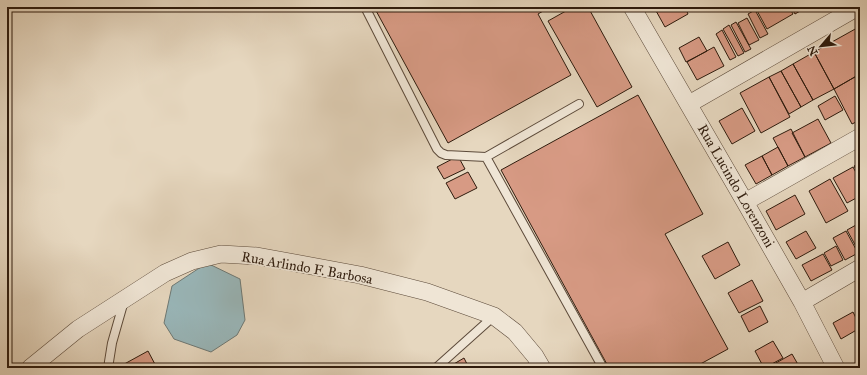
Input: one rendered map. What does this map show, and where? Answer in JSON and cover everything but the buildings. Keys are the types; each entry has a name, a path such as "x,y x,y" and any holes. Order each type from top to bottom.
{"street":[{"path":"689,104 858,7"},
{"name":"Rua Lucindo Lorenzoni","path":"636,8 802,302 836,368"},
{"path":"745,202 860,137"},
{"name":"Rua Arlindo F. Barbosa","path":"30,368 78,329 165,273 192,261 221,254 257,256 360,275 427,292 494,316 515,332 535,356 542,368"},
{"path":"802,302 860,268"}],"lane":[{"path":"365,7 437,149 441,153 486,157 579,104"},
{"path":"486,157 603,368"},
{"path":"108,368 112,343 125,298"},
{"path":"436,368 494,316"}],"water":[{"path":"207,263 240,279 245,320 237,335 211,352 174,339 164,323 172,286"}]}
